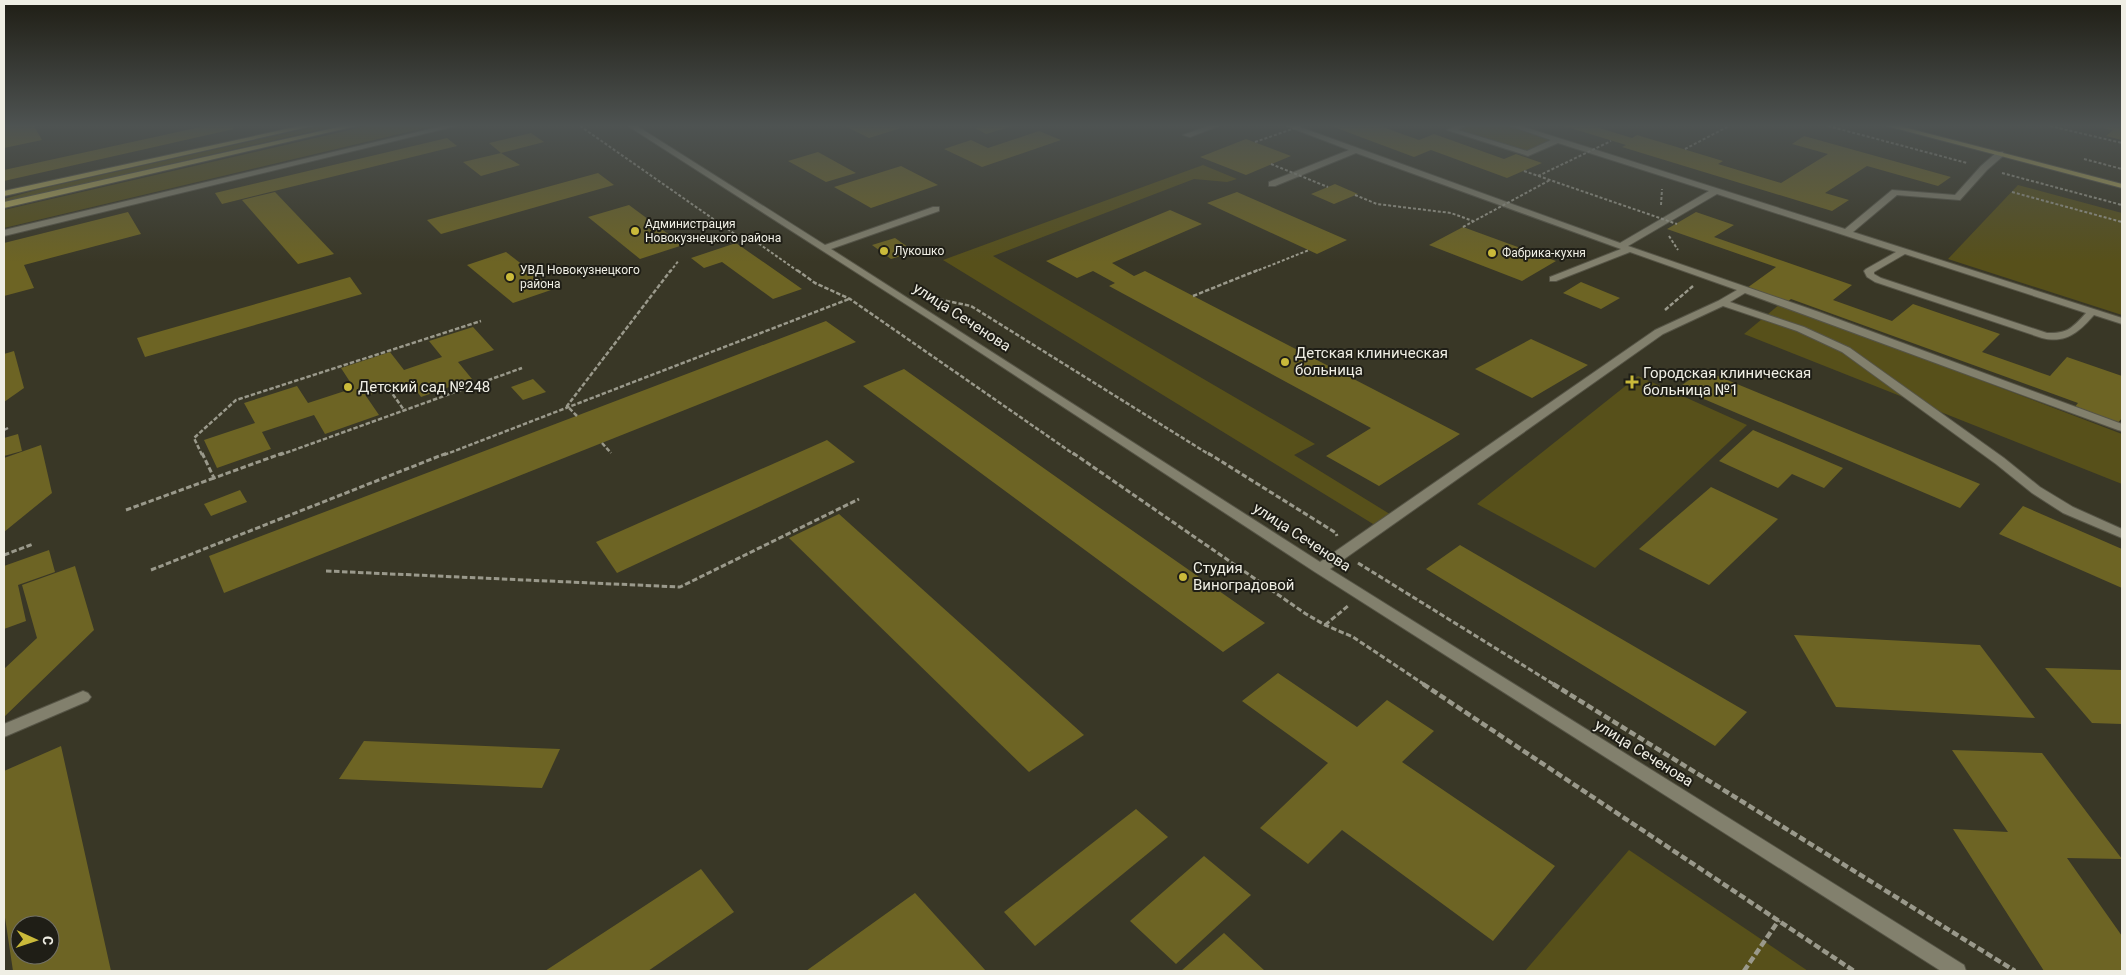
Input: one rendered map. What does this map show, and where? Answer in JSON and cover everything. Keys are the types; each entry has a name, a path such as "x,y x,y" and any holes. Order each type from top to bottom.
{"main road":[{"path":"4,194 105,172"},
{"path":"4,205 152,172"},
{"path":"2067,172 2122,186"}],"street":[{"path":"4,233 261,172"},
{"name":"улица Сеченова","path":"704,172 1320,569 1957,971"},
{"path":"1272,184 1303,172"},
{"path":"1415,172 2122,428"},
{"path":"1656,172 2122,321"},
{"path":"1846,232 1895,192 1957,198 1981,172"},
{"path":"1553,279 1625,248 1716,191"},
{"path":"824,248 936,208"},
{"path":"1904,251 1869,271 1870,275 1878,280 2046,336 2059,338 2069,336 2092,312"},
{"path":"1320,569 1659,332 1722,303 1744,290"},
{"path":"1722,303 1796,326 1840,346 2000,461 2036,490 2068,510 2122,534"},
{"path":"4,731 83,697"}],"path":[{"path":"645,172 742,239 758,243 816,283 850,299 1306,614 1325,625 1353,637 1854,971"},
{"path":"1290,172 1328,187"},
{"path":"1525,172 1677,224"},
{"path":"1538,176 1547,172"},
{"path":"1463,226 1550,180"},
{"path":"2012,192 2122,222"},
{"path":"1356,195 1377,204 1451,214 1473,221"},
{"path":"1193,296 1309,250"},
{"path":"568,406 679,260"},
{"path":"151,570 568,406 850,299"},
{"path":"214,478 194,438 236,400 481,321"},
{"path":"126,510 522,368"},
{"path":"389,389 404,410"},
{"path":"568,406 577,416"},
{"path":"602,443 611,453"},
{"path":"326,571 680,587 859,499"},
{"path":"4,555 32,544"},
{"path":"1744,971 1779,920"}],"shaded area":[{"path":"117,172 137,172 4,202 4,199"},
{"path":"170,172 242,172 4,228 4,210"},
{"path":"1185,172 1219,172 1237,179 1227,182 1194,179 993,256 1315,444 1294,455 1393,516 1378,527 943,260"},
{"path":"2018,185 2122,213 2122,315 1948,259"},
{"path":"1780,304 2122,434 2122,484 1744,334"},
{"path":"1638,376 1747,425 1595,568 1477,504"},
{"path":"1629,850 1808,971 1525,971"}],"building":[{"path":"4,172 46,172 4,181"},
{"path":"306,172 354,172 222,204 215,193"},
{"path":"475,172 497,172 481,176"},
{"path":"807,172 856,173 826,182"},
{"path":"883,172 912,172 938,185 871,208 834,187"},
{"path":"1237,172 1254,172 1246,175"},
{"path":"1489,172 1522,172 1507,178"},
{"path":"1702,172 1743,172 1781,183 1800,172 1858,172 1825,193 1849,200 1832,211"},
{"path":"1887,172 1931,172 1951,177 1938,186"},
{"path":"598,173 614,185 441,234 427,220"},
{"path":"1335,184 1358,194 1334,204 1311,194"},
{"path":"275,192 334,254 298,264 242,200"},
{"path":"1237,192 1347,240 1317,254 1207,203"},
{"name":"Администрация Новокузнецкого района","path":"629,205 683,245 640,259 588,217"},
{"name":"Детская клиническая больница","path":"1170,210 1202,224 1112,263 1134,276 1145,271 1460,434 1379,486 1326,456 1371,428 1109,286 1115,283 1093,271 1077,278 1046,261"},
{"path":"128,212 141,234 24,265 34,288 4,296 4,243"},
{"path":"1696,212 1734,225 1714,237 1852,285 1833,300 1892,321 1913,304 2000,334 1982,352 2050,376 2067,357 2122,376 2122,418 2117,424 2074,408 2078,403 1791,299 1787,302 1747,288 1776,267 1667,229"},
{"name":"Фабрика-кухня","path":"1463,227 1556,261 1522,281 1429,245"},
{"path":"895,238 915,252 891,259 872,245"},
{"path":"736,243 802,289 773,299 722,262 704,268 691,258"},
{"name":"УВД Новокузнецкого района","path":"506,252 554,289 513,303 467,265"},
{"path":"350,277 362,294 145,357 137,338"},
{"path":"1581,282 1620,298 1601,309 1563,293"},
{"path":"826,321 856,342 224,593 209,556"},
{"name":"Детский сад №248","path":"473,327 494,350 458,362 472,379 421,397 410,382 366,396 379,415 325,434 314,415 262,432 271,449 217,468 204,440 255,423 244,403 297,386 308,403 354,388 341,368 390,352 404,370 442,357 429,341"},
{"path":"1531,339 1588,365 1532,398 1475,369"},
{"path":"14,351 24,388 4,402 4,354"},
{"path":"904,369 1265,623 1223,652 863,386"},
{"path":"1703,370 1980,484 1960,508 1678,388"},
{"path":"533,379 546,392 523,400 511,387"},
{"path":"1753,430 1843,468 1824,488 1792,474 1778,488 1719,461"},
{"path":"18,434 22,451 4,456 4,438"},
{"path":"827,440 855,462 617,573 596,542"},
{"path":"41,445 52,493 4,532 4,458"},
{"path":"1711,487 1778,519 1709,585 1639,549"},
{"path":"240,490 247,502 211,516 204,504"},
{"path":"2023,506 2122,549 2122,588 1999,534"},
{"path":"839,514 1084,735 1029,772 789,538"},
{"path":"1460,545 1747,712 1715,746 1426,569"},
{"path":"49,550 55,572 18,585 26,621 4,629 4,566"},
{"path":"75,566 94,630 4,717 4,669 37,638 22,585"},
{"path":"1794,635 1980,645 2035,718 1836,707"},
{"path":"2045,668 2122,670 2122,724 2092,723"},
{"path":"1278,673 1357,727 1387,700 1434,731 1402,762 1555,866 1493,941 1342,830 1308,864 1260,828 1328,763 1242,701"},
{"path":"364,741 560,749 542,788 339,779"},
{"path":"61,746 111,971 13,971 12,965 60,965 60,915 10,915 10,951 4,911 4,771"},
{"path":"1952,750 2042,753 2122,859 2067,858 2122,936 2122,971 2044,971 1953,829 2008,832"},
{"path":"1136,809 1168,837 1035,946 1004,912"},
{"path":"1204,856 1251,895 1176,964 1130,921"},
{"path":"701,869 734,912 648,971 545,971"},
{"path":"915,893 986,971 806,971"},
{"path":"1224,933 1265,971 1181,971"}],"place":[{"name":"Администрация Новокузнецкого района","path":"635,231"},
{"name":"Лукошко","path":"884,251"},
{"name":"Фабрика-кухня","path":"1492,253"},
{"name":"УВД Новокузнецкого района","path":"510,277"},
{"name":"Детская клиническая больница","path":"1285,362"},
{"name":"Городская клиническая больница №1","path":"1632,382"},
{"name":"Детский сад №248","path":"348,387"},
{"name":"Студия Виноградовой","path":"1183,577"}]}
